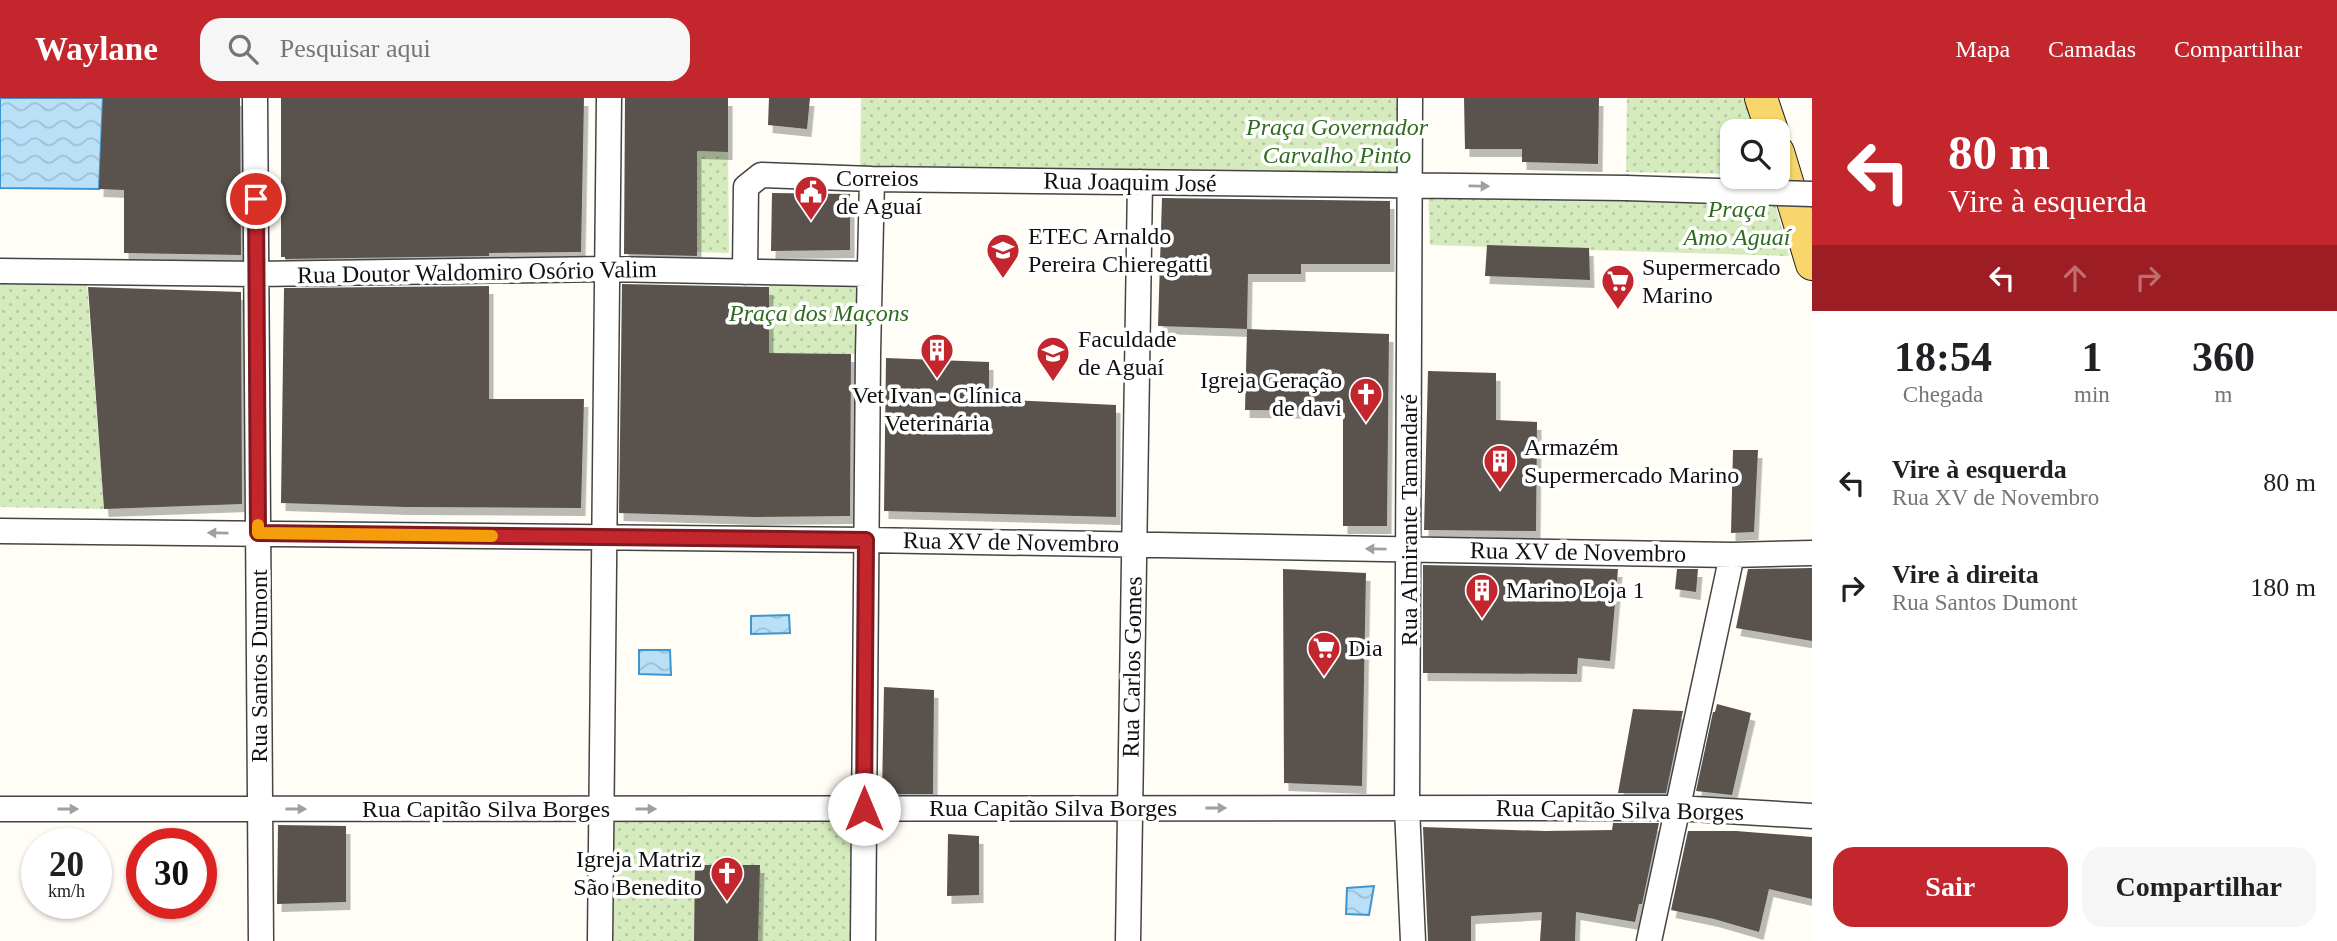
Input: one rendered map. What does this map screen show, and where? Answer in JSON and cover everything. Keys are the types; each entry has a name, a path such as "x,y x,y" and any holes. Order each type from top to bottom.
{"main road":[{"path":"1762,98 1768,119"},
{"path":"1789,189 1812,264"}],"street":[{"name":"Rua Santos Dumont","path":"255,98 261,941"},
{"path":"600,941 609,98"},
{"name":"Rua Almirante Tamandaré","path":"1410,98 1407,808 1413,941"},
{"name":"Rua Joaquim José","path":"746,272 746,187 761,175 872,179 1626,188 1812,194"},
{"path":"863,941 872,179"},
{"name":"Rua Carlos Gomes","path":"1128,941 1140,182"},
{"name":"Rua Doutor Waldomiro Osório Valim","path":"0,271 256,274 606,269 869,274"},
{"name":"Rua XV de Novembro","path":"0,531 866,540 1732,555 1812,553"},
{"path":"1649,941 1732,555"},
{"name":"Rua Capitão Silva Borges","path":"0,810 1676,808 1812,816"}],"green space":[{"name":"Praça Governador Carvalho Pinto","path":"861,98 1410,98 1411,186 860,178"},
{"path":"1627,98 1748,98 1754,119 1720,119 1720,174 1626,172"},
{"path":"697,151 728,152 729,253 697,252"},
{"name":"Praça Amo Aguaí","path":"1428,186 1772,192 1789,256 1430,245"},
{"name":"Praça dos Maçons","path":"769,272 869,274 868,354 769,353"},
{"path":"0,284 87,284 104,509 0,507"},
{"path":"601,809 864,809 863,941 600,941"}],"water":[{"path":"0,98 103,98 99,189 0,188"},
{"path":"789,615 790,633 751,634 751,616"},
{"path":"639,650 670,650 671,675 639,674"},
{"path":"1374,886 1369,915 1346,914 1347,888"}],"building":[{"path":"103,98 240,98 241,255 124,253 124,190 99,189"},
{"path":"281,98 584,98 581,252 489,253 489,256 281,257"},
{"path":"625,98 728,98 728,152 697,151 697,256 624,254"},
{"path":"769,98 810,98 807,129 768,125"},
{"path":"1464,98 1599,98 1598,164 1522,162 1522,149 1465,149"},
{"name":"Correios de Aguaí","path":"772,193 850,194 850,250 771,251"},
{"path":"1162,198 1390,201 1390,264 1301,264 1301,274 1248,274 1247,329 1158,326"},
{"path":"1487,245 1589,248 1590,280 1485,276"},
{"path":"622,284 769,287 769,353 851,354 850,516 754,517 619,513"},
{"path":"489,286 489,399 584,399 581,508 281,503 284,288"},
{"path":"88,287 241,292 242,504 104,509"},
{"path":"1247,329 1389,334 1387,526 1343,526 1343,411 1245,410"},
{"path":"886,358 989,362 989,399 1116,405 1116,517 884,511"},
{"path":"1428,371 1496,373 1496,420 1537,422 1536,531 1424,530"},
{"path":"1733,450 1758,450 1754,532 1731,533"},
{"name":"Marino Loja 1","path":"1423,565 1618,569 1610,661 1578,658 1577,674 1423,673"},
{"path":"1812,568 1812,641 1736,628 1748,569"},
{"name":"Dia","path":"1283,569 1366,573 1362,786 1284,783"},
{"path":"1677,569 1698,569 1696,592 1675,589"},
{"path":"884,687 934,690 933,794 882,794"},
{"path":"1717,704 1751,713 1732,795 1696,791"},
{"path":"1633,709 1683,711 1666,793 1618,793"},
{"path":"1613,823 1659,823 1642,904 1639,904 1635,922 1576,912 1575,941 1540,941 1542,912 1471,916 1471,941 1428,941 1423,827 1612,830"},
{"path":"278,825 346,826 346,902 277,904"},
{"path":"1688,831 1736,831 1812,837 1812,899 1769,889 1759,932 1671,910"},
{"path":"948,834 979,836 979,895 947,896"},
{"name":"Igreja Matriz São Benedito","path":"695,865 760,865 758,941 694,941"}],"slow traffic":[{"path":"258,525 258,533 492,536"}],"place":[{"name":"Correios de Aguaí","path":"811,222"},
{"name":"ETEC Arnaldo Pereira Chieregatti","path":"1003,280"},
{"name":"Supermercado Marino","path":"1618,311"},
{"name":"Vet Ivan - Clínica Veterinária","path":"937,380"},
{"name":"Faculdade de Aguaí","path":"1053,383"},
{"name":"Igreja Geração de davi","path":"1366,424"},
{"name":"Armazém Supermercado Marino","path":"1500,491"},
{"name":"Marino Loja 1","path":"1482,620"},
{"name":"Dia","path":"1324,678"},
{"name":"Igreja Matriz São Benedito","path":"727,903"}],"route":[{"path":"256,199 258,533 866,540 864,809"}]}
